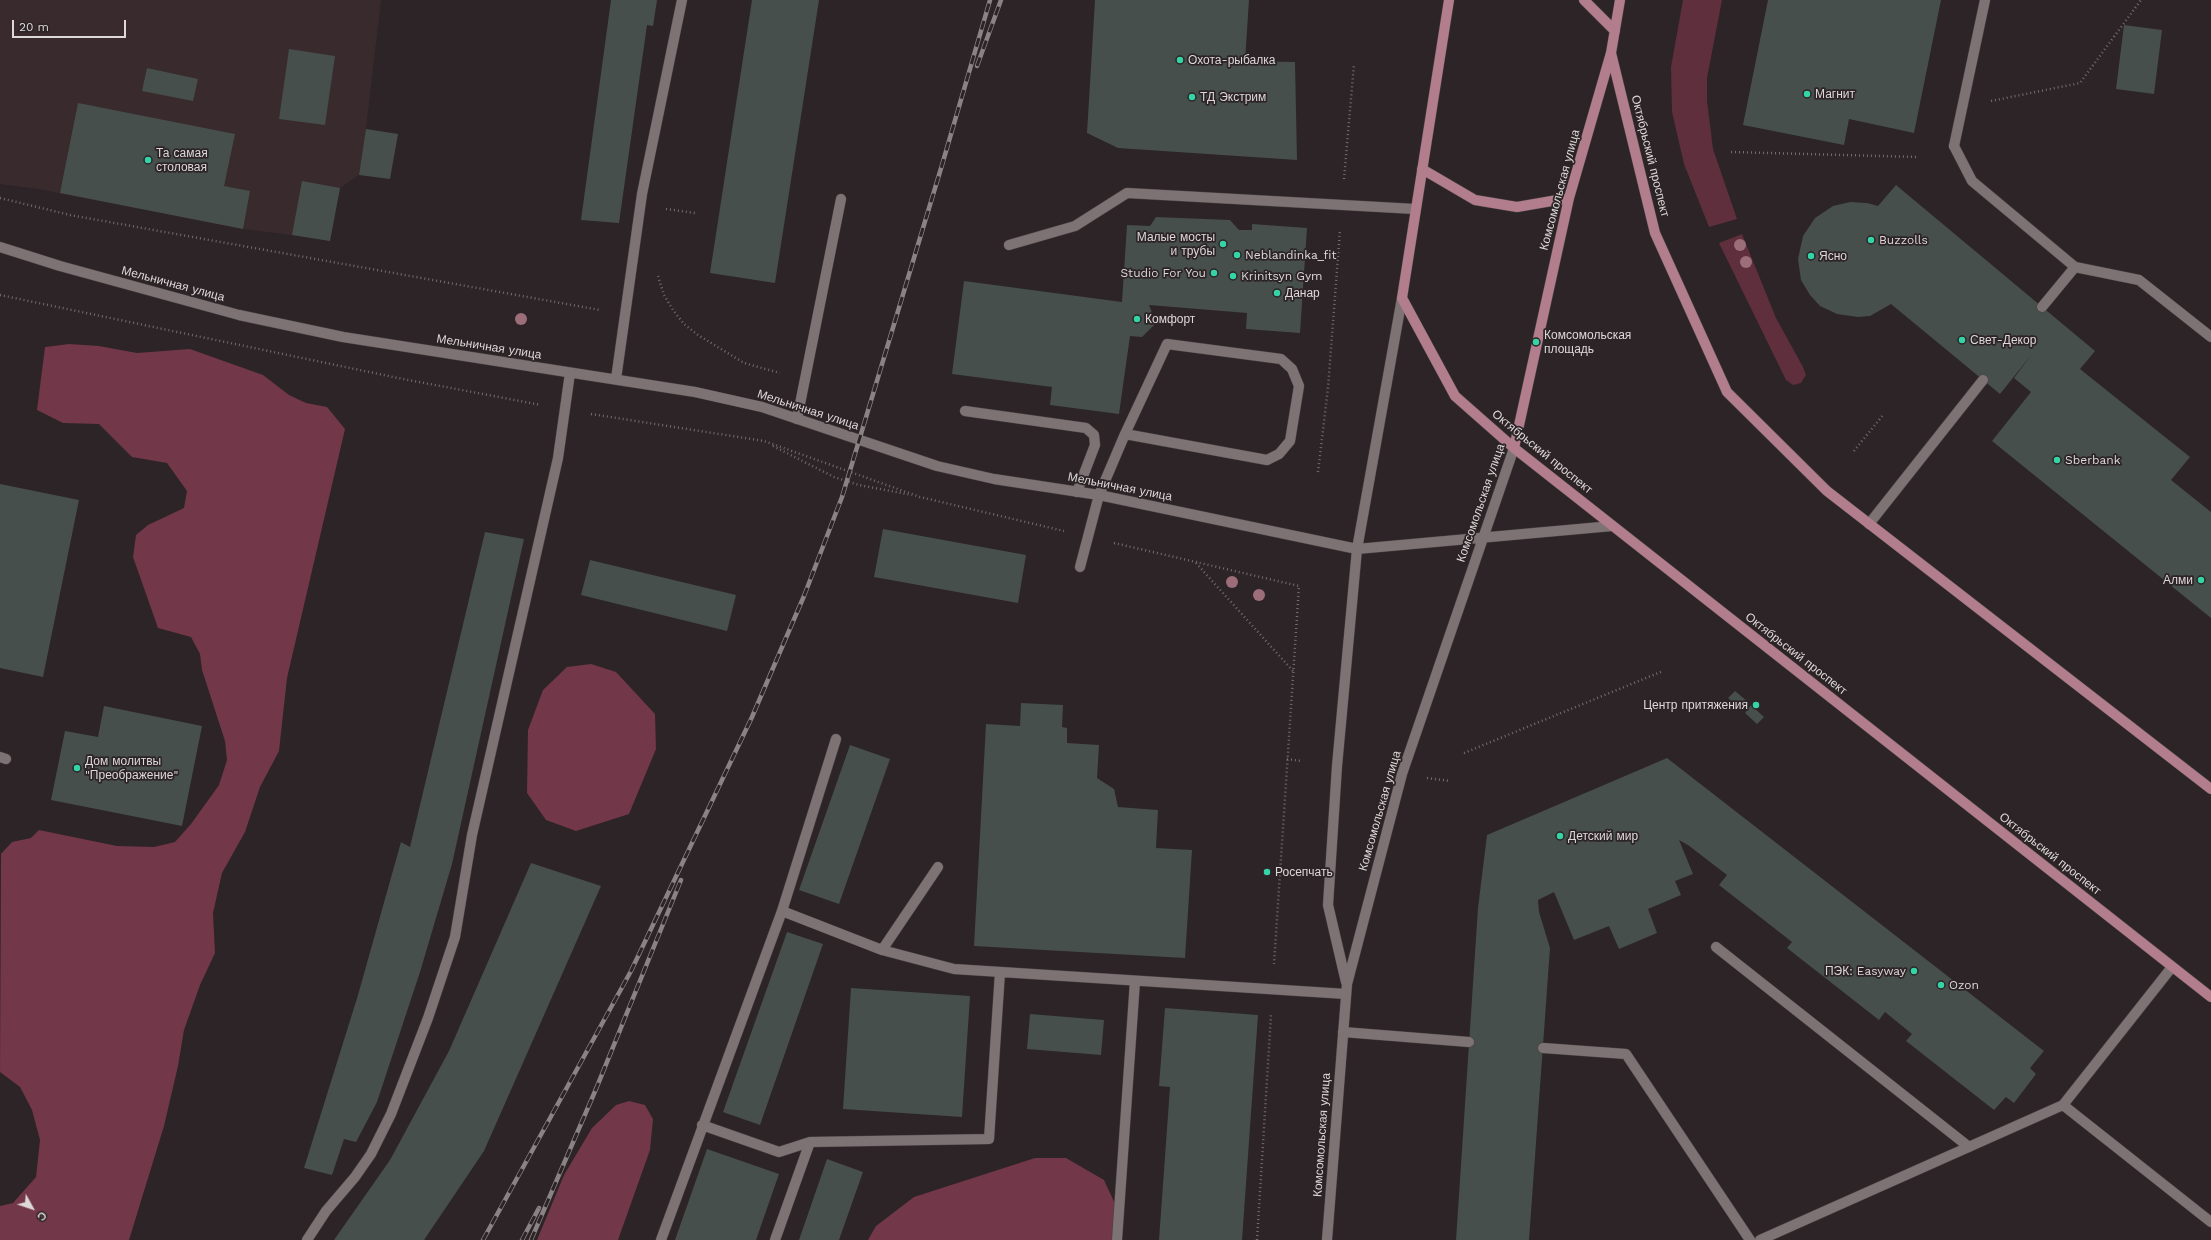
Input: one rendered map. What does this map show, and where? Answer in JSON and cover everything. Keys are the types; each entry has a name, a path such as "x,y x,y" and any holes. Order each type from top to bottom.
{"main road":[{"path":"616,379 642,194 682,0"},
{"name":"Комсомольская улица","path":"1346,989 1328,905 1338,758 1357,549 1402,298 1450,0"},
{"path":"1584,0 1615,31"},
{"name":"Комсомольская улица","path":"1327,1240 1346,989 1402,774 1514,448 1569,198 1612,54 1620,0"},
{"path":"1985,0 1954,146 1972,181 2075,267 2139,280 2211,338"},
{"name":"Октябрьский проспект","path":"1612,54 1655,233 1727,392 1827,491 2211,789"},
{"path":"1422,169 1476,200 1517,207 1569,198"},
{"path":"1009,245 1075,226 1126,193 1342,203 1416,209"},
{"path":"797,419 841,199"},
{"name":"Мельничная улица","path":"0,247 60,266 240,315 343,337 616,379 743,403 797,419 937,466 994,479 1099,495 1357,549 1612,526"},
{"path":"2042,307 2075,267"},
{"name":"Октябрьский проспект","path":"1402,298 1455,396 1514,448 2211,997"},
{"path":"1080,567 1099,495 1125,434 1167,344 1281,359 1292,369 1299,386 1290,441 1279,454 1267,460 1125,434"},
{"path":"307,1240 326,1211 355,1177 371,1154 391,1114 428,1018 455,937 472,835 558,458 570,372"},
{"path":"1869,524 1983,380"},
{"path":"965,411 1086,428 1094,435 1095,445 1077,492"},
{"path":"661,1240 782,910 836,739"},
{"path":"882,950 938,867"},
{"path":"782,910 882,950 954,969 1273,990 1346,989"},
{"path":"1716,947 1970,1146"},
{"path":"1760,1240 2063,1105 2172,967"},
{"path":"702,1125 779,1152 810,1142 989,1139 1000,972"},
{"path":"1117,1240 1135,980"},
{"path":"1343,1032 1469,1042"},
{"path":"1543,1048 1626,1054 1750,1240"},
{"path":"2063,1105 2211,1222"},
{"path":"775,1240 810,1142"}],"path":[{"path":"1963,106 2080,83 2141,0"},
{"path":"1318,472 1328,388 1354,64"},
{"path":"1731,152 1917,157"},
{"path":"0,198 70,215 606,311"},
{"path":"661,208 695,213"},
{"path":"657,268 667,300 684,324 698,335 744,364 806,379"},
{"path":"0,295 398,378 565,409 764,441 861,475"},
{"path":"1854,451 1883,415"},
{"path":"764,441 834,478 859,485 920,497"},
{"path":"1196,562 1293,672"},
{"path":"1257,1240 1299,586"},
{"path":"1464,753 1662,671"},
{"path":"1287,760 1301,761"},
{"path":"1426,778 1450,781"}],"shaded area":[{"path":"0,0 381,0 366,129 398,134 390,179 359,175 340,188 330,241 243,229 38,189 0,184"},
{"path":"1683,0 1722,0 1707,78 1707,101 1713,149 1737,219 1709,227 1684,164 1672,112 1671,67"},
{"path":"1742,234 1776,318 1803,367 1806,375 1801,383 1793,385 1786,380 1719,243"},
{"path":"69,344 99,346 137,353 190,349 263,375 289,395 306,403 327,407 345,429 287,678 279,751 260,787 245,832 222,873 213,913 215,953 200,985 184,1030 178,1066 164,1126 129,1240 0,1240 0,1206 13,1203 36,1177 40,1140 32,1110 20,1087 0,1072 1,854 12,842 31,838 39,830 117,846 154,847 175,842 191,824 219,785 227,760 225,741 202,670 200,654 191,637 158,628 133,557 136,535 148,525 184,508 187,491 167,463 132,457 99,424 63,423 37,410 45,347"},
{"path":"591,664 616,672 655,714 656,749 629,814 576,831 546,820 527,793 528,730 543,690 567,667"},
{"path":"629,1101 645,1105 653,1119 650,1150 618,1240 537,1240 564,1175 592,1128 616,1105"},
{"path":"1035,1158 1066,1158 1104,1180 1118,1210 1118,1240 868,1240 876,1226 914,1197"}],"building":[{"path":"611,0 657,0 653,26 647,25 619,223 581,220"},
{"path":"752,0 819,0 775,283 710,273"},
{"name":"ТД Экстрим","path":"1095,0 1249,0 1245,61 1295,62 1297,160 1118,148 1087,133"},
{"path":"1768,0 1941,0 1914,133 1849,119 1844,145 1743,125"},
{"path":"2124,25 2162,30 2154,94 2116,89"},
{"path":"289,49 335,56 325,125 279,119"},
{"path":"147,68 198,79 193,101 142,91"},
{"name":"Та самая столовая","path":"78,103 235,134 224,186 250,191 243,229 60,193"},
{"path":"366,129 398,134 390,179 359,175"},
{"path":"302,181 340,188 330,241 292,235"},
{"path":"1896,185 2095,351 2080,369 2190,457 2171,480 2211,512 2211,618 1992,441 2031,392 2014,378 2032,354 2000,394 1891,304 1870,316 1858,317 1837,314 1820,306 1810,295 1801,280 1798,259 1803,236 1815,218 1833,206 1850,202 1867,203 1878,206"},
{"path":"1156,217 1230,220 1239,230 1252,230 1252,224 1307,228 1300,333 1246,329 1247,313 1149,305 1156,323 1142,337 1130,336 1119,414 1050,405 1052,387 952,374 964,281 1122,302 1127,225 1150,226"},
{"path":"0,484 79,500 43,677 0,668"},
{"path":"883,529 1026,555 1018,603 874,577"},
{"path":"485,532 524,539 452,864 420,972 377,1102 356,1142 344,1139 332,1175 304,1168 358,995 401,842 410,847"},
{"path":"590,560 736,595 727,631 581,595"},
{"path":"1735,691 1748,702 1741,709 1728,698"},
{"path":"1021,703 1063,705 1062,727 1067,728 1067,743 1099,745 1097,778 1114,789 1118,807 1158,810 1156,848 1192,850 1185,958 974,946 986,724 1020,726"},
{"path":"1751,705 1764,717 1757,724 1745,713"},
{"path":"104,706 202,726 182,826 51,800 65,731 98,737"},
{"path":"850,745 890,759 839,904 799,890"},
{"path":"1667,758 2044,1051 2030,1068 2036,1074 2014,1103 2006,1097 1994,1110 1906,1041 1912,1034 1885,1012 1879,1020 1787,948 1792,942 1719,885 1727,875 1688,845 1679,840 1693,874 1675,881 1681,895 1648,909 1657,933 1619,949 1609,926 1574,940 1554,892 1538,900 1539,912 1550,948 1529,1240 1456,1240 1478,908 1487,835"},
{"path":"531,863 601,886 484,1151 424,1240 334,1240 390,1160 449,1051"},
{"path":"787,932 823,944 760,1125 723,1112"},
{"path":"851,988 970,996 962,1117 843,1109"},
{"path":"1165,1008 1258,1015 1242,1240 1159,1240 1170,1087 1159,1086"},
{"path":"1030,1014 1104,1020 1101,1055 1027,1049"},
{"path":"707,1149 779,1174 756,1240 675,1240"},
{"path":"827,1159 863,1172 839,1240 799,1240"}],"railway":[{"path":"483,1240 631,971 752,717 804,596 842,497 990,0"},
{"path":"977,66 1001,0"},
{"path":"531,1240 596,1089 681,880"},
{"path":"522,1240 539,1208"}],"place":[{"name":"Охота-рыбалка","path":"1180,60"},
{"name":"Магнит","path":"1807,94"},
{"name":"ТД Экстрим","path":"1192,97"},
{"name":"Та самая столовая","path":"148,160"},
{"name":"Buzzolls","path":"1871,240"},
{"name":"Малые мосты и трубы","path":"1223,244"},
{"name":"Neblandinka_fit","path":"1237,255"},
{"name":"Ясно","path":"1811,256"},
{"name":"Studio For You","path":"1214,273"},
{"name":"Krinitsyn Gym","path":"1233,276"},
{"name":"Данар","path":"1277,293"},
{"name":"Комфорт","path":"1137,319"},
{"name":"Свет-Декор","path":"1962,340"},
{"name":"Комсомольская площадь","path":"1536,342"},
{"name":"Sberbank","path":"2057,460"},
{"name":"Алми","path":"2201,580"},
{"name":"Центр притяжения","path":"1756,705"},
{"name":"Дом молитвы \"Преображение\"","path":"77,768"},
{"name":"Детский мир","path":"1560,836"},
{"name":"Росепчать","path":"1267,872"},
{"name":"ПЭК: Easyway","path":"1914,971"},
{"name":"Ozon","path":"1941,985"}]}
